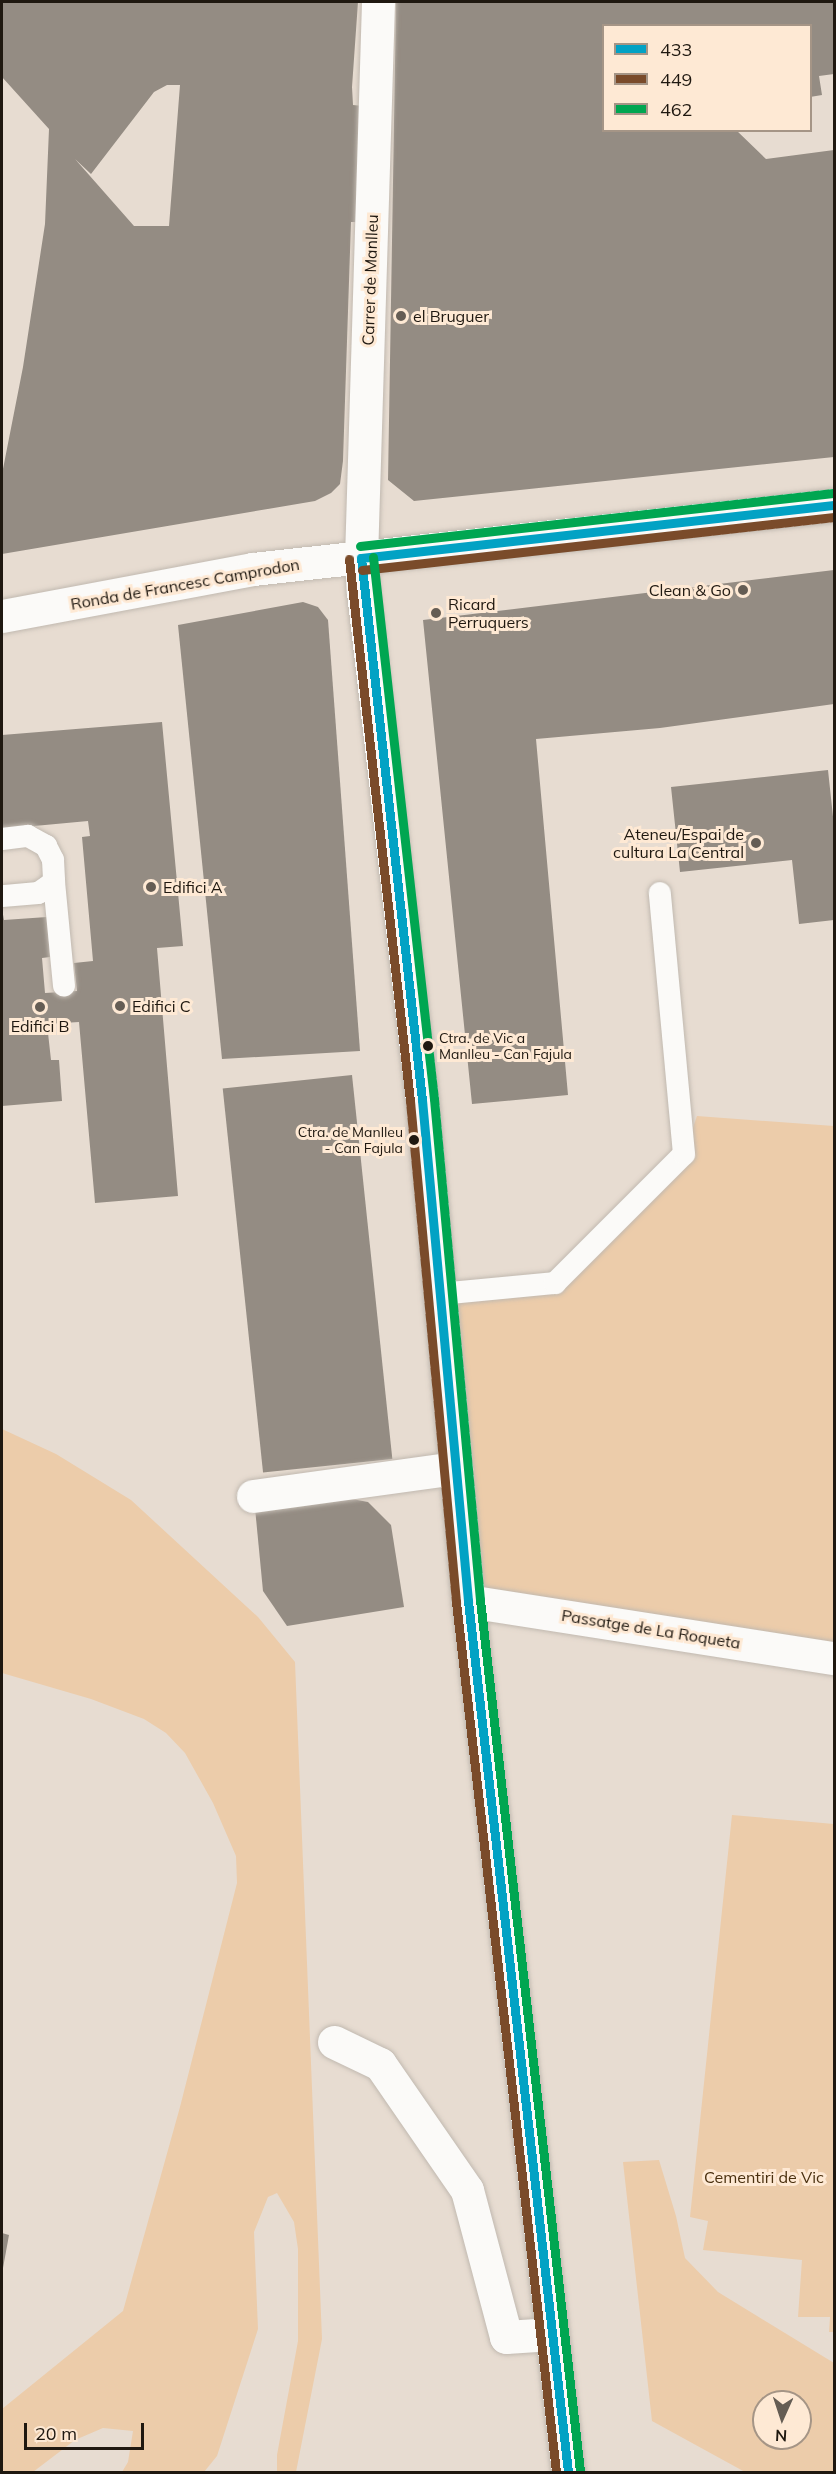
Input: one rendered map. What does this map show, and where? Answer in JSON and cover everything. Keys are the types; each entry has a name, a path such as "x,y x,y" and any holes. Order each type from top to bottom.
{"street":[{"name":"Carrer de Manlleu","path":"378,2 361,558 422,1100 468,1601 568,2472"},
{"name":"Ronda de Francesc Camprodon","path":"2,616 252,569 834,505"},
{"path":"253,1496 456,1468"},
{"name":"Passatge de La Roqueta","path":"468,1601 834,1658"},
{"path":"334,2042 380,2064 467,2190 506,2337 552,2334"}],"lane":[{"path":"2,839 28,836 46,846 53,860 64,986"},
{"path":"2,896 38,894 54,882"},
{"path":"440,1294 555,1283 684,1154 660,893"}],"green space":[{"path":"697,1116 834,1126 834,1658 468,1601 440,1294 555,1283 684,1154"},
{"path":"2,1429 56,1454 131,1500 258,1617 295,1662 322,2339 296,2472 277,2472 277,2455 298,2341 298,2249 294,2222 277,2193 268,2197 254,2232 258,2329 217,2456 204,2472 122,2472 128,2462 133,2431 103,2428 75,2440 33,2472 2,2472 2,2409 123,2311 180,2107 237,1883 236,1856 213,1803 185,1753 166,1733 144,1719 91,1699 2,1673"},
{"name":"Cementiri de Vic","path":"732,1815 834,1824 834,2332 829,2332 830,2317 798,2317 802,2260 703,2250 708,2221 690,2217"},
{"path":"659,2160 676,2216 685,2258 718,2292 834,2363 834,2472 745,2472 652,2421 623,2162"}],"building":[{"path":"2,2 358,2 352,87 353,105 363,106 359,222 351,222 343,461 340,484 331,493 315,501 2,554 2,474 23,367 45,224 49,129 2,77","holes":["167,85 180,85 169,226 134,226 75,159 91,174 154,92"]},
{"path":"396,2 834,2 834,74 819,76 822,95 812,97 812,24 602,24 602,132 738,132 766,159 834,150 834,457 414,501 388,480"},
{"path":"834,570 834,704 660,728 536,739 568,1095 472,1104 423,620"},
{"path":"303,602 318,607 328,620 360,1051 222,1059 178,625"},
{"path":"162,722 183,946 157,948 178,1196 95,1203 79,1022 47,1024 51,1060 59,1060 62,1101 2,1106 2,909 4,920 47,917 50,957 42,958 45,993 77,991 74,963 93,961 82,837 90,836 88,821 2,829 2,735"},
{"name":"Ateneu/Espai de cultura La Central","path":"828,770 834,826 834,920 799,924 792,860 680,872 671,787"},
{"path":"352,1075 392,1459 263,1472 223,1089"},
{"path":"352,1499 368,1502 391,1525 404,1607 287,1626 263,1591 255,1508"},
{"path":"2,2233 9,2235 3,2268 2,2268"}],"transit line":[{"name":"462","path":"360,546 833,493"},
{"name":"433","path":"361,558 834,505"},
{"name":"449","path":"362,570 834,517"},
{"name":"462","path":"373,557 434,1099 480,1600 580,2471"},
{"name":"433","path":"361,558 422,1100 468,1601 568,2472"},
{"name":"449","path":"349,559 410,1101 456,1602 556,2472"}],"place":[{"name":"el Bruguer","path":"401,316"},
{"name":"Clean & Go","path":"743,590"},
{"name":"Ricard Perruquers","path":"436,613"},
{"name":"Ateneu/Espai de cultura La Central","path":"756,843"},
{"name":"Edifici A","path":"151,887"},
{"name":"Edifici C","path":"120,1006"},
{"name":"Edifici B","path":"40,1007"},
{"name":"Ctra. de Vic a Manlleu - Can Fajula","path":"428,1046"},
{"name":"Ctra. de Manlleu - Can Fajula","path":"414,1140"}]}
